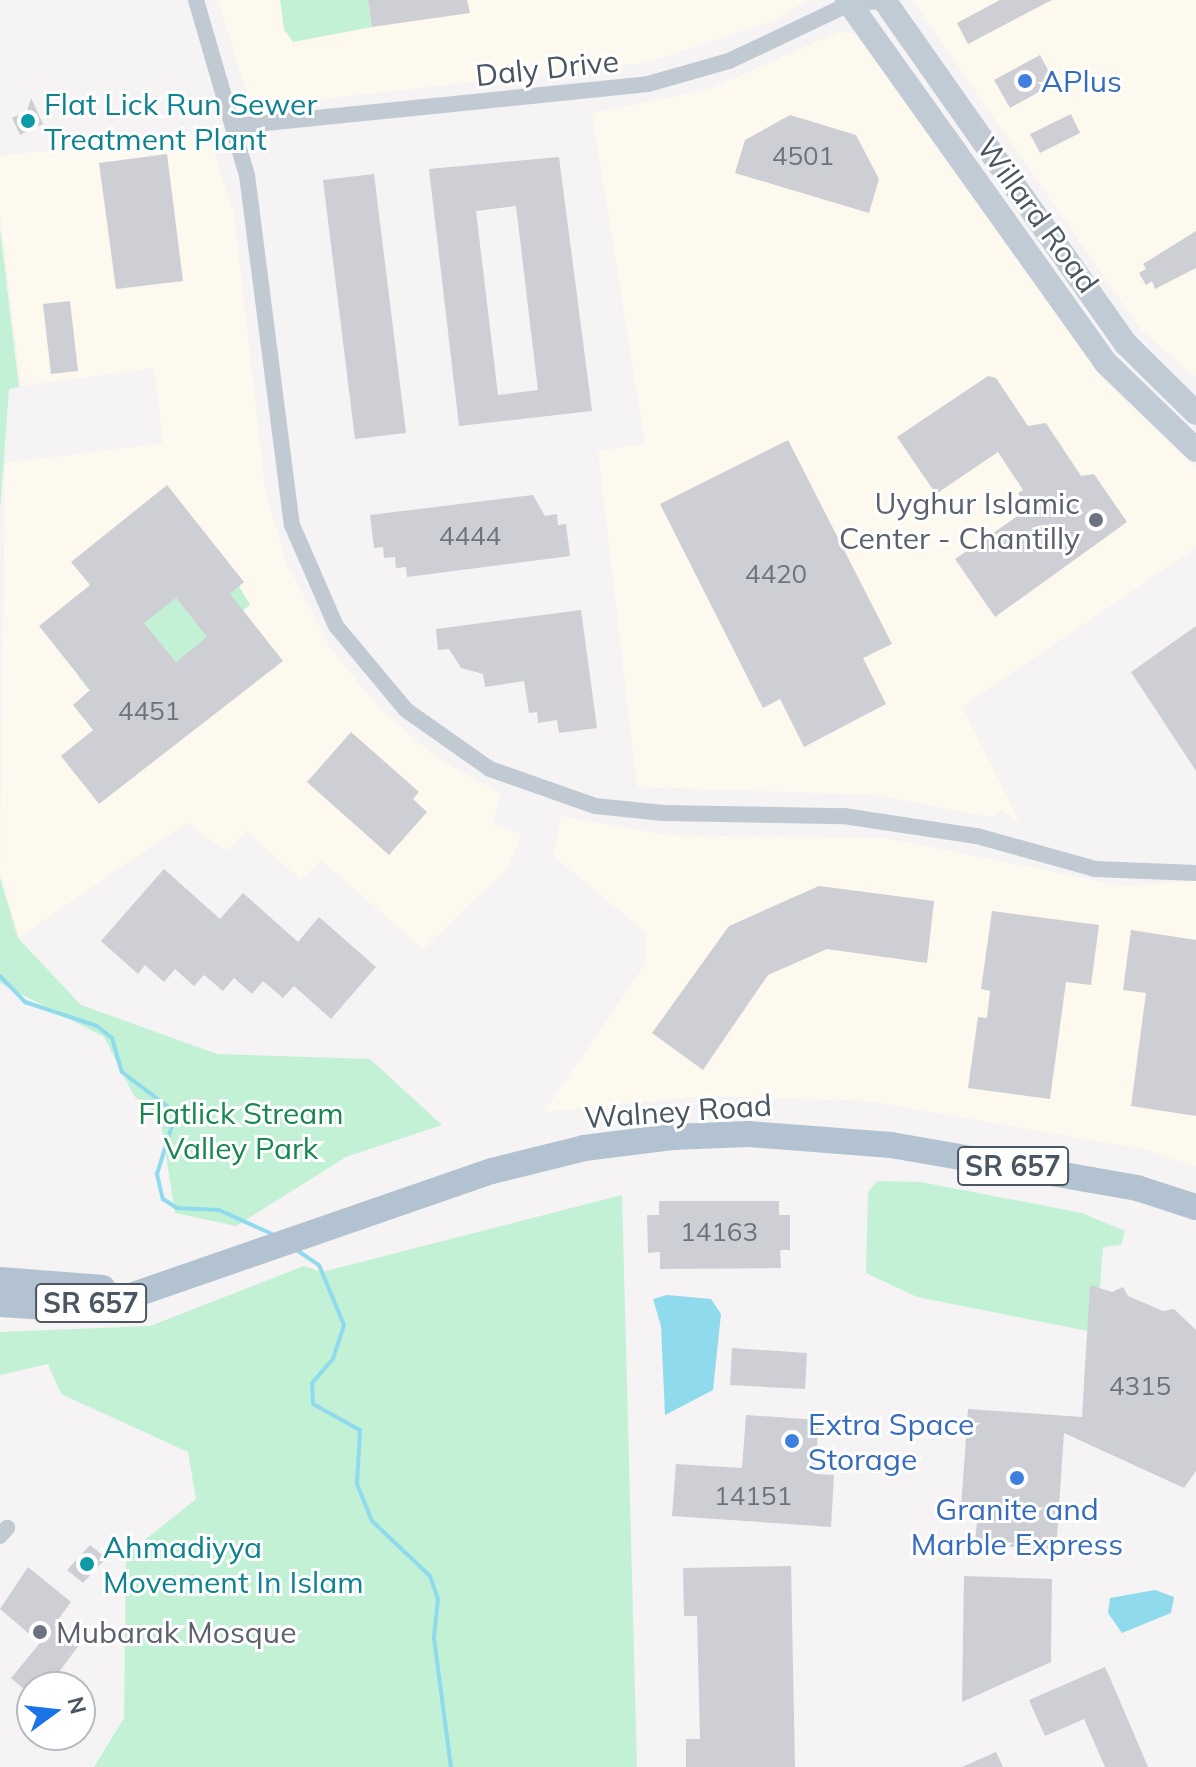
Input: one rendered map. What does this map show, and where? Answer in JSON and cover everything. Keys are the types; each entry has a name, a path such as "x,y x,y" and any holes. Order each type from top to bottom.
{"main road":[{"name":"Willard Road","path":"850,1 1106,363 1196,450"},
{"name":"Willard Road","path":"887,1 1126,344 1196,413"},
{"name":"Walney Road","path":"0,1304 47,1307 119,1300 246,1258 327,1226 548,1155 672,1137 748,1134 891,1145 1137,1188 1196,1207"},
{"name":"Walney Road","path":"0,1280 109,1289 178,1280"}],"street":[{"path":"196,0 236,126 252,210 281,472 296,538 352,649 425,727 513,780 595,806 664,813 844,816 977,836 1095,869 1196,873"},
{"name":"Daly Drive","path":"236,126 648,84 742,56 850,1 887,1"}],"shaded area":[{"path":"218,0 809,0 775,20 646,63 259,106 247,94"},
{"path":"912,0 1196,0 1196,377 1141,330"},
{"path":"839,32 856,34 1101,377 1196,468 1196,548 962,707 1021,825 1001,809 995,818 876,795 637,787 598,451 645,444 592,113 709,89"},
{"path":"208,133 234,213 265,489 285,560 331,649 381,710 437,758 500,793 493,824 522,834 508,868 423,949 321,860 301,880 246,831 227,851 187,823 19,937 0,871 5,463 163,443 154,368 21,386 0,213 0,156"},
{"path":"560,816 667,835 887,838 1122,886 1196,881 1196,1167 1148,1150 867,1101 707,1096 544,1112 645,964 647,933 554,857"}],"green space":[{"path":"280,0 368,0 372,27 293,42 284,29"},
{"path":"0,229 19,387 9,389 0,512"},
{"path":"156,573 195,622 239,586 250,605 176,662 156,638 89,690 78,676 162,608"},
{"name":"Flatlick Stream Valley Park","path":"0,878 18,938 81,1005 217,1054 370,1059 442,1125 346,1157 236,1226 175,1213 160,1117 134,1096 104,1037 0,983"},
{"path":"877,1181 921,1182 1082,1213 1125,1231 1121,1245 1103,1247 1100,1288 1090,1286 1088,1331 917,1297 866,1273 868,1192"},
{"path":"622,1195 637,1767 94,1767 124,1718 126,1555 196,1499 188,1452 61,1394 48,1364 0,1375 0,1332 150,1326 304,1266 322,1272"}],"water":[{"path":"667,1295 711,1299 721,1314 713,1390 665,1415 661,1326 653,1299"},
{"path":"1155,1590 1174,1597 1171,1613 1122,1633 1108,1613 1110,1598"}],"building":[{"path":"368,0 467,0 470,13 372,27"},
{"path":"1000,0 1052,0 968,44 957,23"},
{"name":"APlus","path":"1040,55 1055,83 1010,108 994,80"},
{"name":"Flat Lick Run Sewer Treatment Plant","path":"31,98 43,124 20,135 12,118 27,111"},
{"path":"1071,114 1080,133 1040,153 1030,134"},
{"path":"790,115 856,135 879,179 869,213 735,173 745,140"},
{"path":"167,154 183,281 116,289 99,163"},
{"path":"559,157 592,411 459,426 429,169","holes":["516,206 538,390 498,395 476,211"]},
{"path":"374,174 406,433 355,439 323,180"},
{"path":"1196,231 1196,268 1155,289 1152,281 1146,285 1139,273 1146,269 1143,264"},
{"path":"70,301 78,371 51,374 43,304"},
{"path":"988,376 996,378 1028,426 1046,423 1081,476 1094,474 1127,522 995,617 955,559 1028,509 1018,493 1023,490 998,452 936,494 897,437"},
{"path":"788,440 892,644 863,658 886,704 804,747 780,699 763,708 660,504"},
{"path":"167,485 244,582 230,594 283,661 99,804 61,756 93,730 73,705 90,690 39,626 90,585 71,562","holes":["176,598 207,637 176,662 144,623"]},
{"path":"533,495 545,516 557,514 558,525 566,524 570,556 407,577 406,567 396,568 395,557 384,558 383,547 374,548 370,515"},
{"path":"581,610 597,728 559,733 557,720 538,723 537,712 529,713 524,681 485,687 483,674 461,668 449,649 438,650 436,629"},
{"path":"1196,626 1196,771 1131,672"},
{"path":"351,732 419,792 413,799 427,812 389,855 307,782"},
{"path":"164,869 220,919 243,893 298,942 319,917 376,967 331,1019 294,986 283,998 263,981 252,994 234,978 223,991 204,975 194,986 175,969 164,982 145,965 138,974 101,941"},
{"path":"819,886 934,901 927,963 827,949 768,975 703,1070 652,1033 729,926"},
{"path":"992,911 1099,925 1091,985 1066,982 1050,1099 968,1088 978,1017 987,1018 990,991 981,989"},
{"path":"1131,930 1196,940 1196,1116 1131,1106 1146,993 1123,990"},
{"path":"659,1201 779,1201 779,1215 790,1215 790,1250 780,1250 781,1268 660,1269 660,1252 648,1253 647,1215 659,1215"},
{"path":"1090,1285 1112,1292 1123,1287 1128,1296 1163,1311 1174,1309 1196,1330 1196,1471 1184,1488 1064,1433 1056,1550 975,1544 978,1509 961,1508 968,1409 1082,1417"},
{"path":"732,1348 807,1353 805,1389 730,1385"},
{"path":"746,1415 819,1420 815,1474 834,1475 831,1527 672,1516 676,1464 742,1468"},
{"name":"Ahmadiyya Movement In Islam","path":"90,1545 106,1558 83,1583 67,1570"},
{"path":"791,1566 795,1767 686,1767 686,1739 700,1739 697,1616 684,1616 683,1568"},
{"name":"Mubarak Mosque","path":"28,1567 71,1602 54,1625 79,1645 60,1671 17,1671 40,1643 0,1609"},
{"path":"964,1576 1052,1579 1051,1662 962,1702"},
{"path":"1105,1667 1148,1767 1105,1767 1084,1719 1045,1736 1029,1700"},
{"path":"996,1752 1003,1767 962,1767"}],"waterway":[{"path":"0,976 25,1002 97,1026 112,1038 122,1072 176,1113 157,1174 163,1199 177,1208 219,1210 274,1235"},
{"path":"295,1249 319,1265 344,1325 333,1359 312,1383 313,1404 360,1430 357,1484 372,1521 430,1576 438,1599 434,1638 451,1767"}],"place":[{"name":"APlus","path":"1025,81"},
{"name":"Flat Lick Run Sewer Treatment Plant","path":"28,121"},
{"name":"Uyghur Islamic Center - Chantilly","path":"1096,520"},
{"name":"Extra Space Storage","path":"792,1441"},
{"name":"Granite and Marble Express","path":"1017,1478"},
{"name":"Ahmadiyya Movement In Islam","path":"87,1564"},
{"name":"Mubarak Mosque","path":"40,1632"}]}
